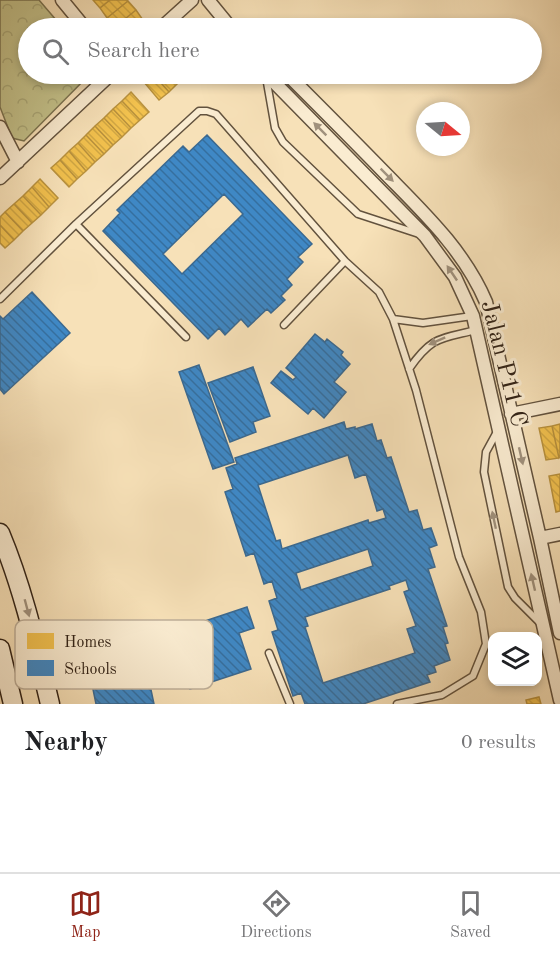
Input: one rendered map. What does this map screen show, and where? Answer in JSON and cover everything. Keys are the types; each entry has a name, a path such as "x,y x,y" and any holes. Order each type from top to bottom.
{"main road":[{"path":"0,533 18,579 30,620"},
{"path":"0,649 13,704"},
{"path":"46,689 50,704"}],"street":[{"path":"62,0 77,18"},
{"path":"172,18 192,0"},
{"path":"208,0 223,18"},
{"path":"0,178 100,84"},
{"name":"Jalan P11 C","path":"276,84 426,236 455,277 473,316 560,700"},
{"name":"Jalan P11 C","path":"296,84 436,225 469,267 486,302 560,633"},
{"path":"0,127 18,162"},
{"path":"511,414 560,404"},
{"path":"540,538 560,534"}],"lane":[{"path":"268,84 275,128 283,142 358,214 426,236"},
{"path":"0,299 76,224 200,111 216,114 345,261 379,292 393,319 409,369 459,556 481,612 486,644 473,676 442,694 397,704"},
{"path":"76,224 186,336"},
{"path":"284,325 345,261"},
{"path":"393,319 423,323 473,316"},
{"path":"409,369 426,347 436,339 476,330"},
{"path":"498,430 486,453 484,472 508,587 515,598 543,626"},
{"path":"269,653 290,704"}],"green space":[{"path":"0,0 39,0 54,18 18,18 18,84 80,84 24,141 12,138 0,107"}],"building: Homes":[{"path":"93,0 110,0 100,8"},
{"path":"110,0 128,1 107,18 100,8"},
{"path":"128,1 136,10 126,18 107,18"},
{"path":"136,10 142,18 126,18"},
{"path":"146,84 162,84 169,92 159,100"},
{"path":"162,84 177,84 169,92"},
{"path":"131,92 149,112 140,120 122,101"},
{"path":"122,101 140,120 131,128 113,109"},
{"path":"113,109 131,128 122,137 104,118"},
{"path":"104,118 122,137 113,145 95,126"},
{"path":"95,126 113,145 104,154 86,135"},
{"path":"86,135 104,154 95,162 78,143"},
{"path":"78,143 95,162 86,171 69,151"},
{"path":"69,151 86,171 77,179 60,160"},
{"path":"60,160 77,179 69,187 51,168"},
{"path":"40,179 58,198 49,207 32,187"},
{"path":"32,187 49,207 41,215 23,196"},
{"path":"23,196 41,215 32,223 14,204"},
{"path":"14,204 32,223 23,231 5,212"},
{"path":"5,212 23,231 14,240 0,225 0,217"},
{"path":"0,225 14,240 5,248 0,243"},
{"path":"560,424 560,457 559,458 552,426"},
{"path":"552,426 559,458 546,460 539,428"},
{"path":"560,474 560,511 556,512 549,476"},
{"path":"539,697 541,704 527,704 526,700"}],"building: Schools":[{"path":"207,135 312,244 298,257 303,262 287,279 292,285 281,296 285,300 271,313 267,309 248,327 241,319 225,335 219,328 208,339 103,231 120,213 117,210 183,146 189,152","holes":["224,194 243,214 182,274 163,254"]},
{"path":"32,292 70,333 4,394 0,389 0,316 3,319"},
{"path":"315,334 325,342 327,339 343,352 341,355 350,364 334,382 346,392 324,418 313,408 308,414 271,383 281,371 293,380 296,377 286,368"},
{"path":"199,365 234,462 213,469 179,372"},
{"path":"253,367 270,416 253,422 256,432 230,442 208,383"},
{"path":"344,422 346,429 372,424 377,441 381,440 387,458 391,457 409,512 417,510 423,530 431,528 437,545 429,548 435,567 428,569 447,626 443,627 450,660 434,666 436,672 427,675 430,682 363,704 305,704 301,693 293,696 272,632 278,630 269,601 277,598 272,581 264,584 254,553 246,556 225,492 233,489 226,468 237,464 235,458","holes":["348,455 355,478 366,474 377,511 383,509 386,518 369,523 368,520 282,549 280,540 276,541 258,485","368,549 373,566 301,590 296,573","406,580 409,590 404,592 416,626 407,629 415,653 323,683 305,627 308,626 305,617 390,589 389,586"]},
{"path":"247,607 254,628 239,633 251,669 213,681 213,620 208,620"},
{"path":"93,689 151,689 154,704 96,704"}]}
